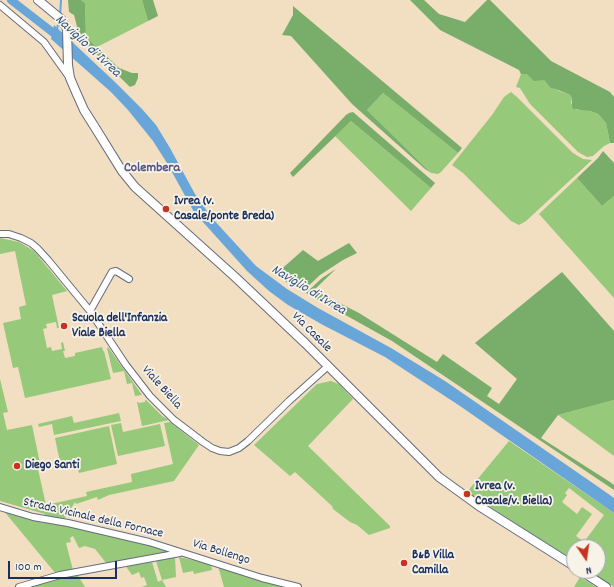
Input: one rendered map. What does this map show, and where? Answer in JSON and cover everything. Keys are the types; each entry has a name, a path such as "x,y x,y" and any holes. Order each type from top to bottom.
{"main road":[{"name":"Via Casale","path":"38,0 61,19 67,29 68,65 70,78 84,110 122,171 135,187 234,276 328,366 439,477 479,506 566,561"},
{"path":"594,579 606,587"}],"street":[{"name":"Via Casale","path":"0,5 44,42 70,78"},
{"name":"Viale Biella","path":"0,233 9,234 31,243 48,260 90,311 126,365 150,396 174,419 212,448 229,452 239,448 328,366"},
{"path":"90,311 112,272 116,271 128,279"},
{"name":"Strada Vicinale della Fornace","path":"0,507 33,517 104,531 149,542 182,553"},
{"name":"Via Bollengo","path":"19,587 60,575 182,553 262,578 298,587"}],"green space":[{"path":"68,0 81,0 85,3 86,37 119,68 132,73 138,73 138,78 135,85 130,87 80,38 74,15 69,12"},
{"path":"81,0 142,0 148,21 97,47 86,37 85,3"},
{"path":"142,0 153,0 158,16 148,21"},
{"path":"410,0 424,0 439,14 465,22 487,0 490,0 551,61 610,92 614,97 614,143 610,143 606,123 598,114 590,111 573,109 572,98 570,95 551,88 544,80 534,81 527,74 521,74 519,70 440,30"},
{"path":"293,6 462,148 458,153 383,93 367,110 431,173 352,104 291,36 282,35 293,15"},
{"path":"521,74 527,74 544,80 559,91 570,95 572,98 571,103 576,110 584,109 598,114 606,123 610,143 604,146 593,156 587,157 578,152 530,104 520,88 516,87"},
{"path":"511,92 573,153 583,159 592,160 526,221 519,225 511,221 463,173 452,165 492,115 504,97"},
{"path":"383,93 458,153 441,172 438,174 431,173 367,110"},
{"path":"353,112 435,183 431,188 351,121 293,177 290,173 346,115"},
{"path":"351,121 431,188 411,211 335,136"},
{"path":"603,151 614,163 614,196 602,206 577,178 598,158"},
{"path":"577,178 602,206 614,196 614,298 539,214"},
{"path":"0,238 19,242 34,251 67,291 52,295 59,328 57,328 56,322 46,324 47,328 43,329 47,348 51,347 52,351 62,349 61,343 63,342 65,358 75,356 75,353 102,347 111,379 25,398 18,367 13,368 3,323 21,319 19,307 26,305 15,251 0,254"},
{"path":"349,243 357,253 320,275 303,291 286,282 276,274 303,250 318,261"},
{"path":"336,269 314,290 359,313 437,362 443,354 492,388 487,396 499,404 517,379 475,343 562,272 614,331 614,400 558,415 541,438 610,482 614,485 614,490 392,341 306,293 322,278"},
{"path":"108,347 142,395 135,396 132,383 127,384 124,371 113,373"},
{"path":"0,379 8,412 3,413 7,430 32,425 41,468 38,469 46,505 87,496 86,492 132,482 131,474 173,464 164,423 170,422 199,445 174,481 109,495 98,500 97,497 76,504 75,502 64,520 46,517 45,514 0,501"},
{"path":"331,381 339,384 353,399 308,446 390,526 390,528 369,535 333,509 332,506 295,472 290,476 254,445 317,384"},
{"path":"145,400 162,416 169,420 142,426 137,402 145,402"},
{"path":"614,400 614,456 558,415"},
{"path":"119,413 121,421 54,435 52,424 39,427 38,424 72,416 74,423"},
{"path":"121,423 123,432 160,424 165,446 118,456 111,425"},
{"path":"109,426 117,464 79,473 76,463 61,467 55,438"},
{"path":"509,441 614,513 614,587 601,579 606,579 606,539 586,539 604,515 569,488 565,493 567,495 562,502 577,514 582,507 592,514 576,536 580,539 566,539 566,557 467,492"},
{"path":"3,510 155,546 171,551 171,553 107,564 95,549 85,546 79,548 73,536 70,538 71,542 66,543 73,570 56,574"},
{"path":"175,557 176,577 162,580 156,561"},
{"path":"179,557 211,564 212,570 194,574 193,571 183,573"},
{"path":"152,562 158,582 162,580 166,587 142,587 147,585 144,577 141,578 139,572 132,575 127,566"},
{"path":"218,566 290,587 224,587"},
{"path":"77,574 85,587 25,587"},
{"path":"579,579 583,579 596,587 574,587"}],"water":[{"path":"54,25 116,83 156,125 195,194 212,218 256,266 287,289 318,308 391,348 445,381 614,498 614,513 460,406 385,357 323,325 288,305 269,291 247,271 194,212 153,141 128,110 111,92 51,39"}],"waterway":[{"name":"Naviglio di Ivrea","path":"11,0 60,38"},
{"path":"60,16 61,0"},
{"path":"57,29 59,20"}],"place":[{"name":"Ivrea (v. Casale/ponte Breda)","path":"166,209"},
{"name":"Scuola dell'Infanzia Viale Biella","path":"64,326"},
{"name":"Diego Santi","path":"17,466"},
{"name":"Ivrea (v. Casale/v. Biella)","path":"467,494"},
{"name":"B&B Villa Camilla","path":"404,563"}],"district":[{"name":"Colembera","path":"152,169"}]}
